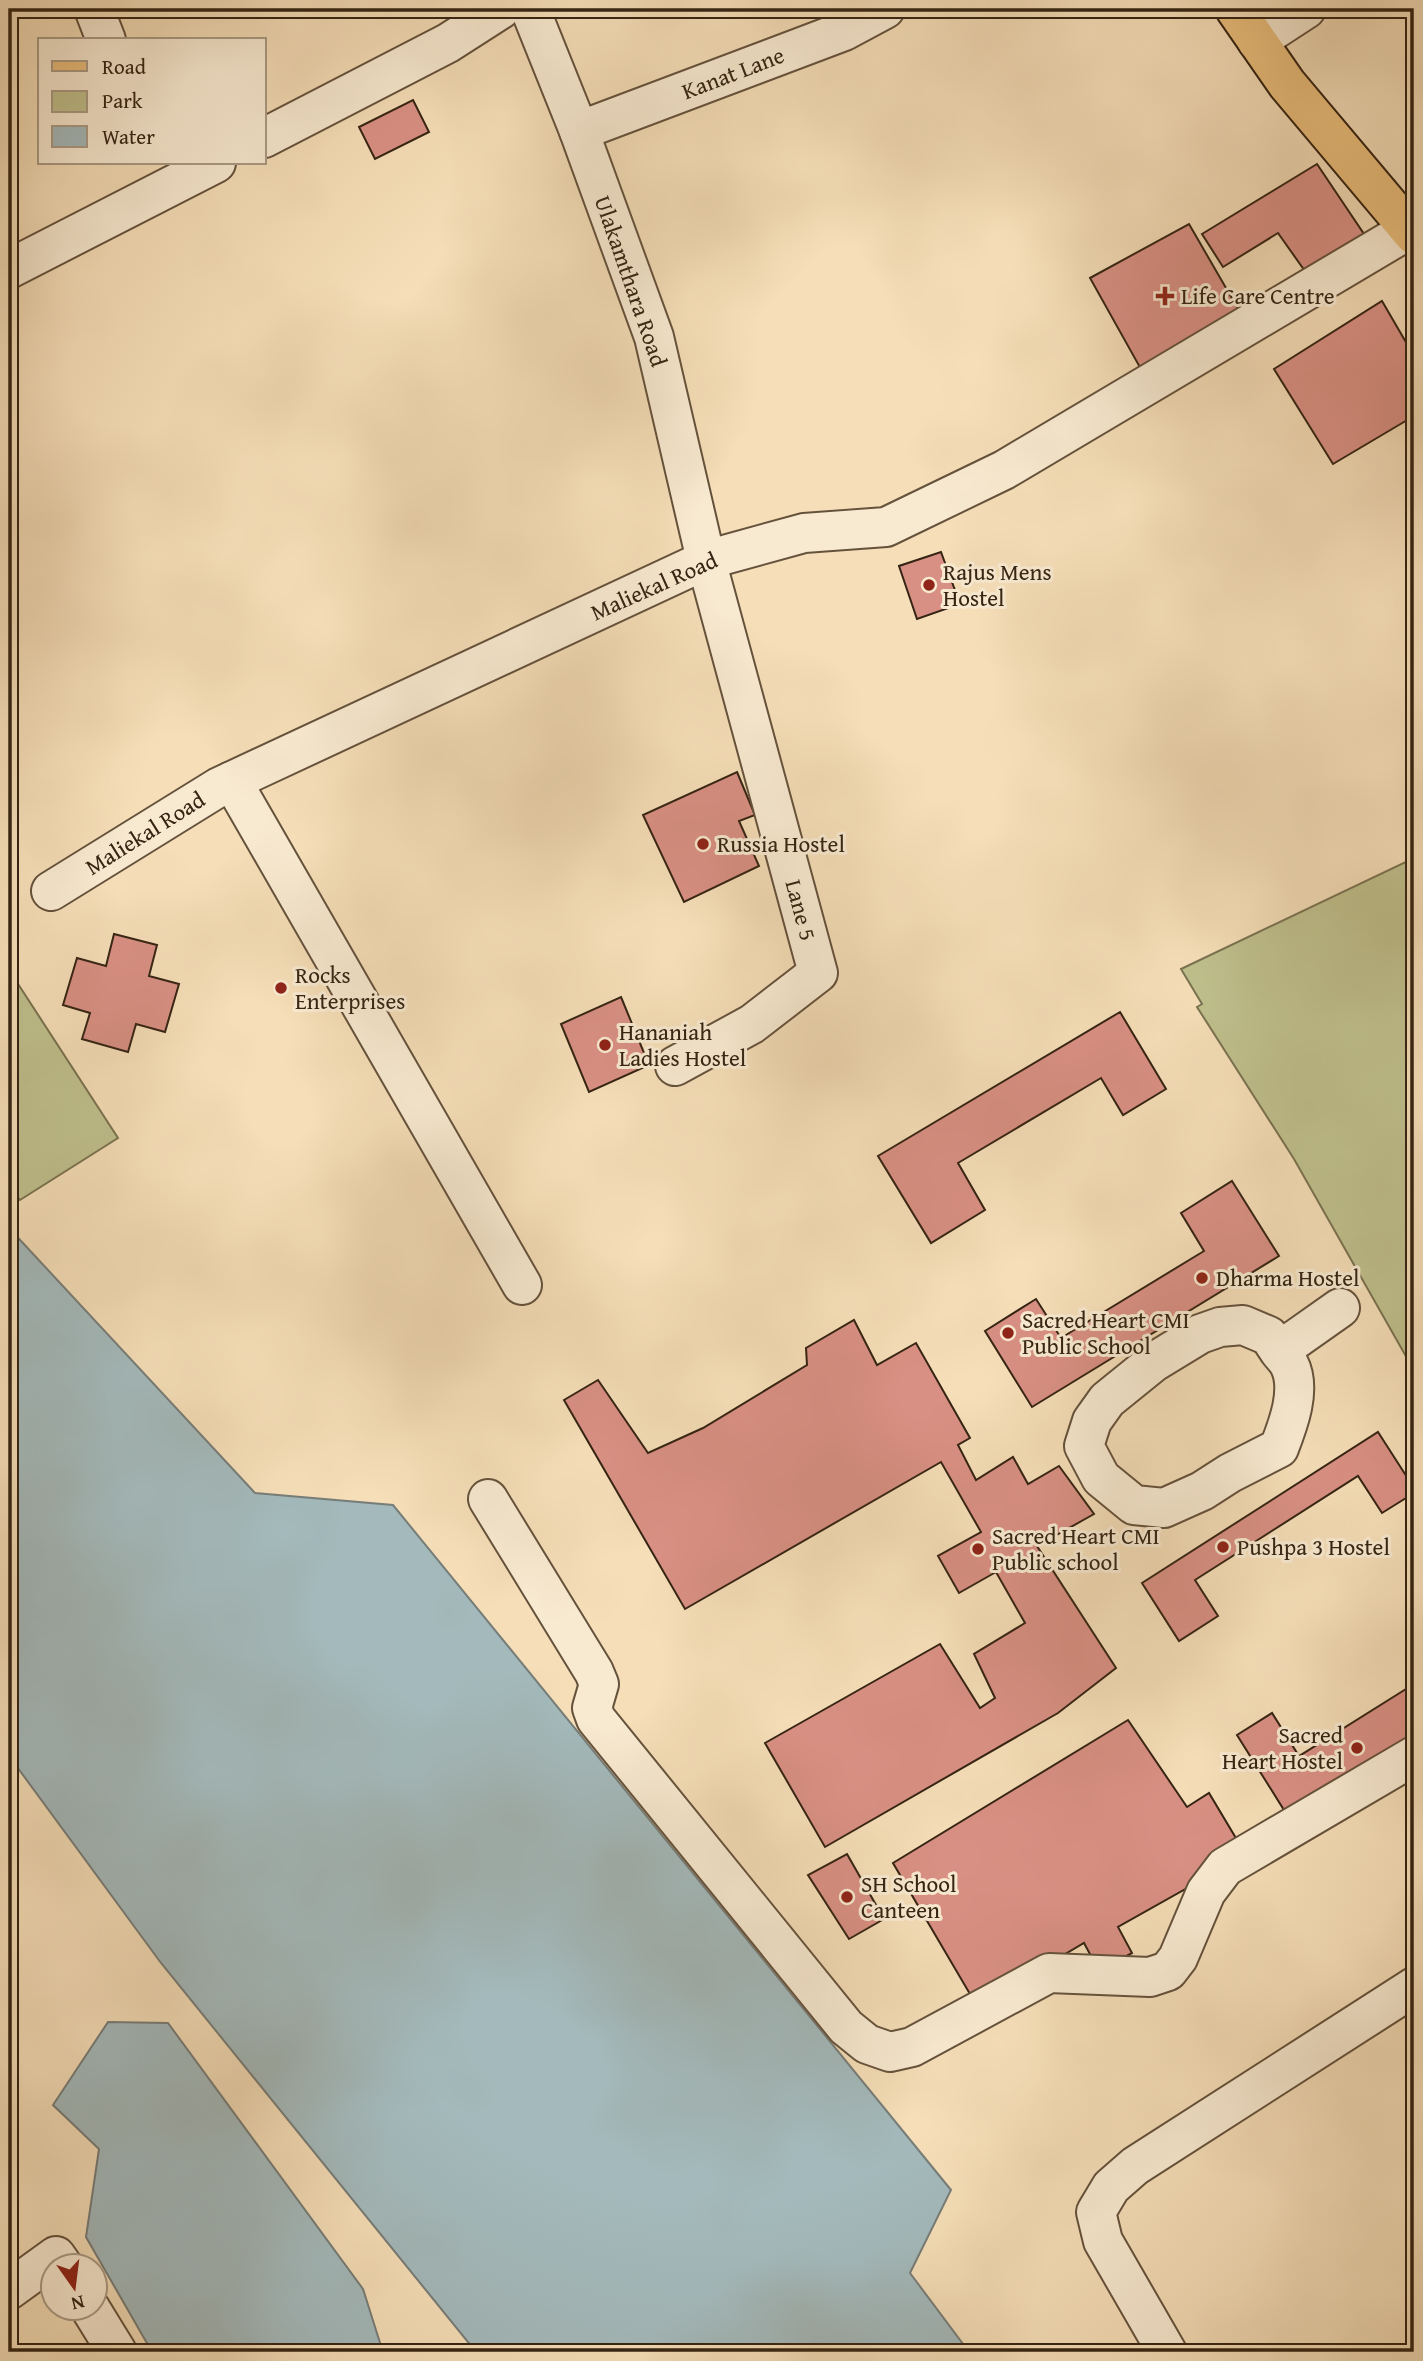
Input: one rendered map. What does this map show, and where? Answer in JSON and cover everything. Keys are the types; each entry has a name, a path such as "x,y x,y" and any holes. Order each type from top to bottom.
{"main road":[{"path":"1235,9 1287,84 1412,232"}],"street":[{"path":"93,9 105,38"},
{"path":"266,137 448,43 501,9"},
{"name":"Ulakamthara Road","path":"530,9 579,131 654,337 706,560"},
{"name":"Kanat Lane","path":"579,131 844,31 885,9"},
{"path":"1257,41 1306,9"},
{"path":"9,269 159,176 212,164"},
{"name":"Maliekal Road","path":"51,891 226,784 706,560 804,533 886,527 909,516 1004,470 1412,232"},
{"name":"Lane 5","path":"676,1066 752,1024 818,973 706,560"},
{"path":"226,784 339,1016"},
{"path":"226,784 522,1285"},
{"path":"1279,1350 1340,1308"},
{"path":"1243,1325 1269,1336 1279,1350 1290,1365 1293,1380 1293,1412 1279,1448 1202,1491 1164,1508 1134,1505 1101,1478 1084,1446 1092,1421 1107,1400 1154,1362 1200,1334 1220,1327 1243,1325"},
{"path":"488,1499 594,1672 599,1684 592,1708 596,1719 846,2027 867,2044 890,2052 912,2047 1049,1973 1150,1977 1168,1971 1178,1958 1206,1892 1225,1867 1414,1756"},
{"path":"1167,2352 1102,2241 1097,2212 1111,2187 1135,2166 1414,1987"},
{"path":"9,2290 38,2269"},
{"path":"99,2322 117,2352"}],"green space":[{"path":"1414,858 1412,1367 1294,1159 1197,1007 1202,1004 1181,969"},
{"path":"9,970 118,1138 20,1200 9,1186"}],"water":[{"path":"9,1228 255,1493 393,1505 951,2190 910,2273 969,2352 476,2352 161,1963 9,1756"},
{"path":"108,2022 168,2023 363,2289 381,2346 375,2352 152,2352 108,2275 108,2252 95,2252 86,2237 99,2149 53,2105"}],"building":[{"path":"413,100 429,132 375,159 359,127"},
{"path":"1317,164 1368,240 1307,274 1278,233 1223,267 1202,234"},
{"name":"Life Care Centre","path":"1189,224 1241,314 1142,371 1090,278"},
{"path":"1382,301 1414,356 1414,416 1333,464 1274,369"},
{"name":"Rajus Mens Hostel","path":"941,552 960,604 917,619 899,566"},
{"name":"Russia Hostel","path":"737,772 755,815 739,821 759,866 684,902 643,815"},
{"path":"114,934 157,945 149,976 179,984 165,1032 136,1024 128,1052 82,1039 90,1013 63,1005 77,958 106,966"},
{"name":"Hananiah Ladies Hostel","path":"621,997 649,1065 589,1092 561,1024"},
{"path":"1120,1012 1166,1089 1123,1115 1101,1078 958,1163 985,1210 931,1243 878,1156"},
{"name":"Dharma Hostel","path":"1232,1181 1279,1256 1032,1407 985,1331 1036,1299 1061,1338 1204,1251 1181,1213"},
{"name":"Sacred Heart CMI Public School","path":"854,1320 877,1365 916,1343 970,1438 958,1445 976,1480 1013,1457 1028,1484 1059,1466 1094,1514 1037,1546 1116,1668 1058,1713 825,1847 765,1743 940,1644 980,1708 995,1698 974,1654 1025,1623 996,1572 959,1593 938,1556 981,1532 941,1462 685,1609 564,1400 598,1380 648,1453 703,1428 807,1365 806,1348"},
{"name":"Pushpa 3 Hostel","path":"1378,1432 1414,1488 1414,1493 1382,1513 1358,1476 1195,1580 1218,1616 1179,1641 1142,1583"},
{"name":"Sacred Heart Hostel","path":"1414,1684 1414,1740 1289,1818 1237,1735 1272,1713 1299,1756"},
{"path":"1128,1720 1187,1807 1209,1793 1246,1855 1118,1927 1132,1953 1099,1971 1084,1943 977,2006 893,1863"},
{"name":"SH School Canteen","path":"847,1854 884,1919 849,1939 808,1875"}],"place":[{"name":"Life Care Centre","path":"1165,296"},
{"name":"Rajus Mens Hostel","path":"929,585"},
{"name":"Russia Hostel","path":"703,844"},
{"name":"Rocks Enterprises","path":"281,988"},
{"name":"Hananiah Ladies Hostel","path":"605,1045"},
{"name":"Dharma Hostel","path":"1202,1278"},
{"name":"Sacred Heart CMI Public School","path":"1008,1333"},
{"name":"Pushpa 3 Hostel","path":"1223,1547"},
{"name":"Sacred Heart CMI Public school","path":"978,1549"},
{"name":"Sacred Heart Hostel","path":"1357,1748"},
{"name":"SH School Canteen","path":"847,1897"}]}
